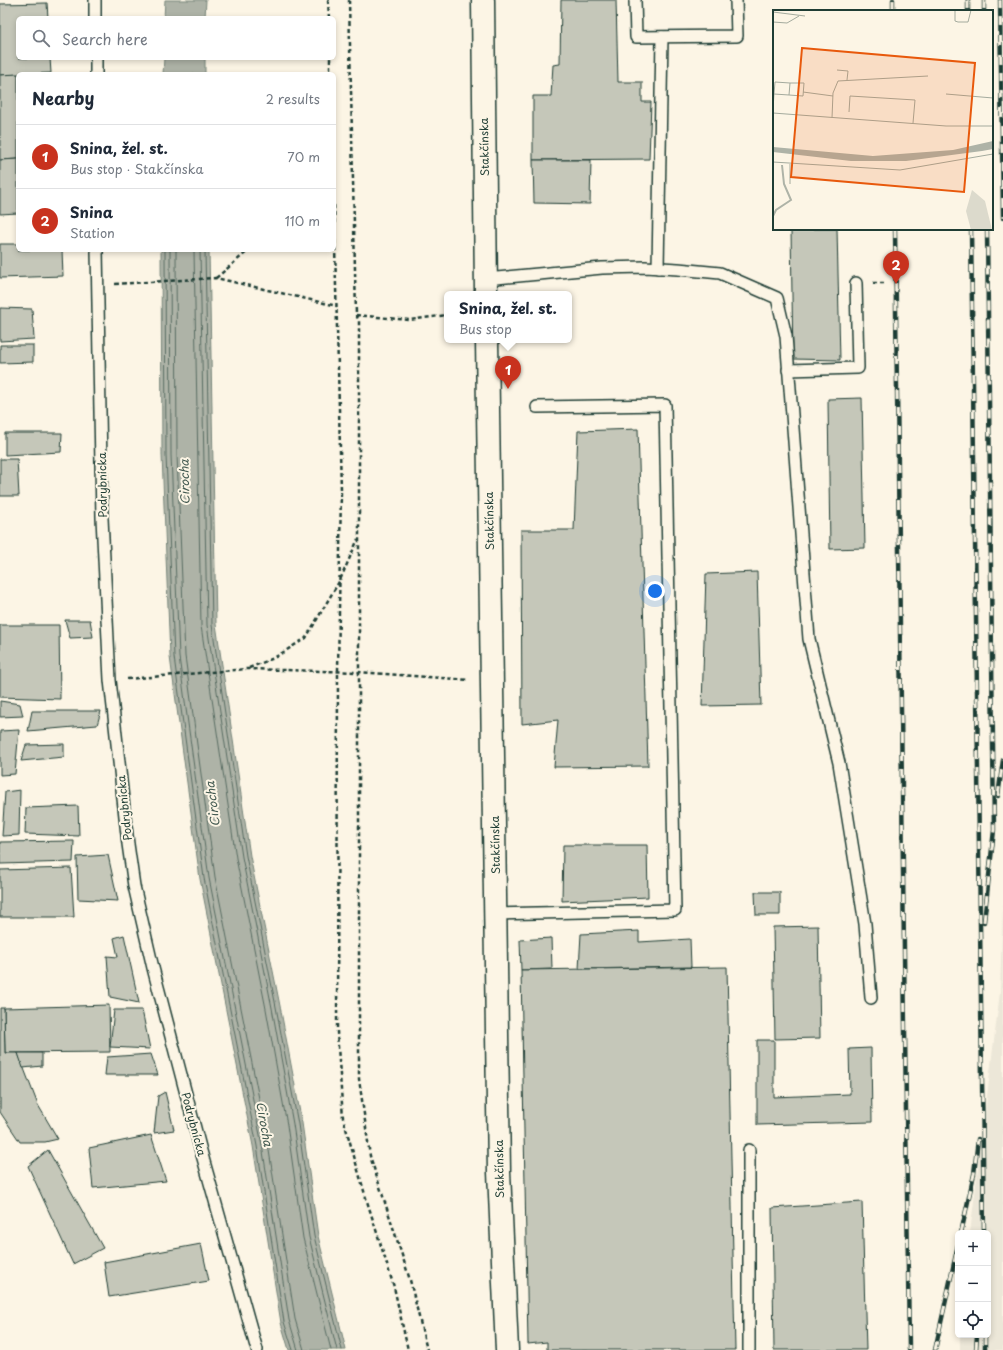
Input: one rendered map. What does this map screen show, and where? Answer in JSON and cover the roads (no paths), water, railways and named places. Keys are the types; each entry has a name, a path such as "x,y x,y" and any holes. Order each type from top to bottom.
{"main road":[{"name":"Stakčínska","path":"483,0 486,286"},
{"name":"Stakčínska","path":"487,343 499,1172 507,1350"}],"lane":[{"path":"95,0 95,16"},
{"path":"635,0 636,37 737,36 736,0"},
{"path":"658,268 662,37"},
{"path":"96,60 96,72"},
{"name":"Podrybnícka","path":"97,252 102,518 110,680 134,886 141,922 201,1151 257,1350"},
{"path":"486,286 602,268 658,268 720,273 777,298 786,336 809,639 839,763 865,924 871,998"},
{"path":"788,370 858,368 856,283"},
{"path":"496,914 675,910 665,405 537,407"},
{"path":"749,1150 750,1350"}],"water":[{"path":"165,0 206,0 205,16 164,16"},
{"path":"164,60 205,60 205,72 163,72"},
{"name":"Cirocha","path":"161,252 209,252 216,624 250,856 302,1123 318,1236 346,1350 289,1350 281,1323 253,1146 200,879 170,657 162,455"}],"railway":[{"path":"893,0 893,10"},
{"path":"968,0 968,10"},
{"path":"984,0 984,10"},
{"path":"1000,0 1003,218"},
{"path":"895,230 909,1350"},
{"path":"971,230 984,1230"},
{"path":"984,922 994,830 987,230"},
{"path":"998,796 1003,760"},
{"path":"962,1230 974,1174 978,1139"},
{"path":"935,1350 955,1259"},
{"path":"976,1350 977,1338"},
{"path":"985,1338 985,1350"}],"place":[{"name":"Snina","path":"896,284"},
{"name":"Snina, žel. st.","path":"508,389"}]}
